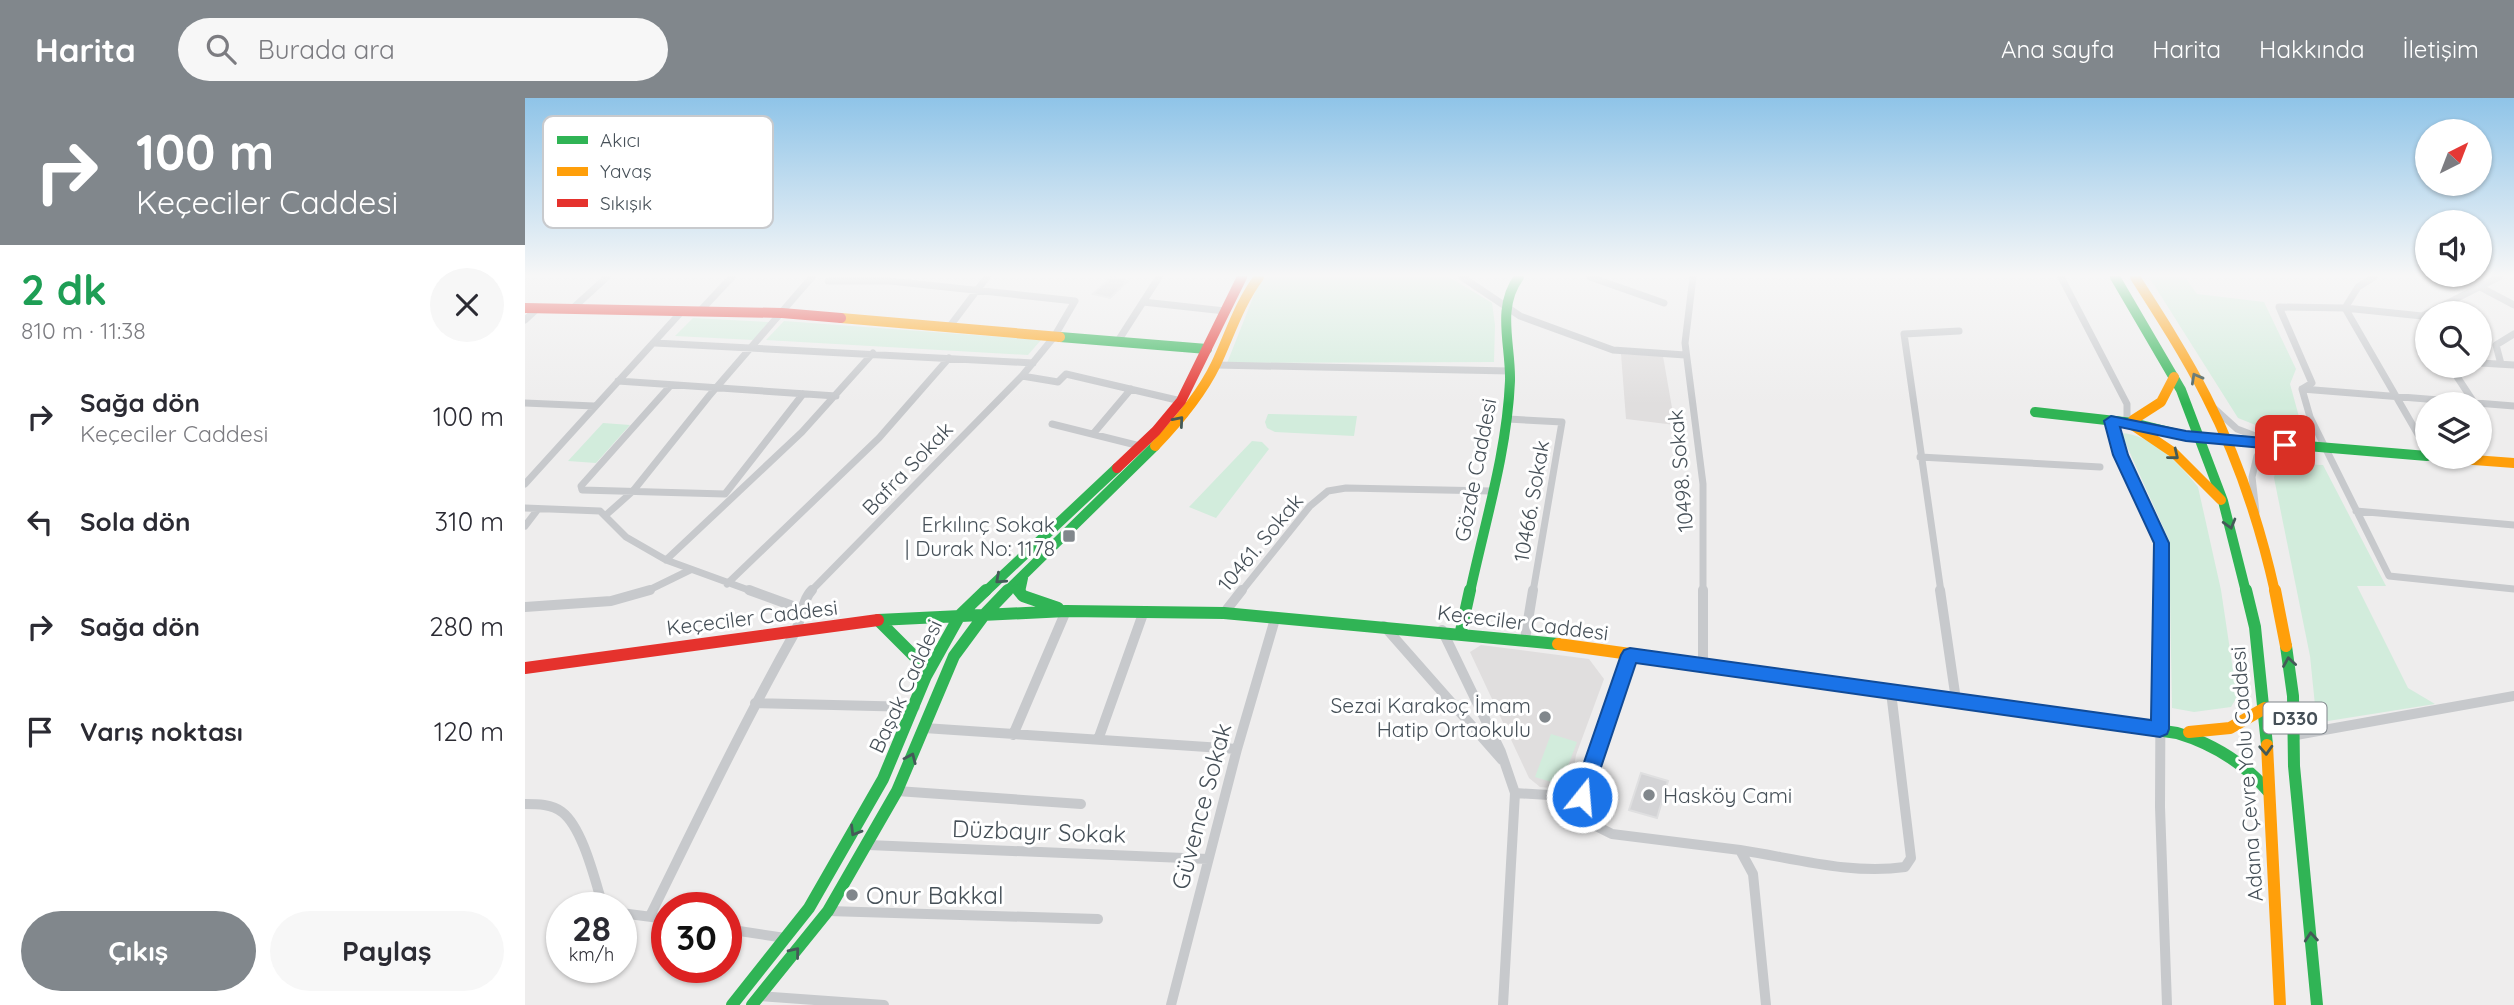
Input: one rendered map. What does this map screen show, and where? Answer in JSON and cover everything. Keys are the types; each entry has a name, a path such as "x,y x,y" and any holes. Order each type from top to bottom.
{"main road":[{"path":"864,319 1207,349"},
{"name":"Başak Caddesi","path":"732,1005 809,908 860,823 883,779 926,676 960,615 1140,446 1181,401 1221,319"},
{"name":"Başak Caddesi","path":"755,1000 828,911 869,845 897,791 954,656 985,614 1165,436 1195,402 1216,365 1235,319"},
{"name":"Gözde Caddesi","path":"1461,631 1508,419 1510,371 1506,319"},
{"name":"Adana Çevre Yolu Caddesi","path":"2140,319 2174,377 2200,436 2223,501 2255,626 2265,708 2280,1005"},
{"name":"D330","path":"2160,319 2211,405 2226,439 2263,546 2282,620 2292,681 2296,735 2294,766 2317,1005"},
{"path":"2130,423 2161,402 2174,377"},
{"path":"2035,412 2130,423 2226,439 2415,455"},
{"path":"2130,423 2174,453 2223,501"},
{"path":"2492,461 2514,463"},
{"path":"1025,572 1018,590 1023,596 1066,611"},
{"name":"Keçeciler Caddesi","path":"525,668 878,620 1066,611 1224,613 1275,619 1461,631 2179,732"},
{"path":"878,620 915,657 926,676"},
{"path":"2179,732 2213,732 2239,726 2265,708"},
{"path":"2179,732 2210,742 2232,754 2252,770 2269,793"}],"street":[{"path":"526,483 675,319"},
{"path":"606,515 633,491 777,319"},
{"path":"950,326 955,319"},
{"name":"Bafra Sokak","path":"650,916 755,703 797,630 807,595 1022,376 1065,319"},
{"path":"1118,341 1132,319"},
{"path":"1529,319 1613,350 1685,355"},
{"name":"10498. Sokak","path":"1689,319 1685,355 1703,484 1703,664"},
{"path":"2083,319 2127,404 2130,423"},
{"path":"2284,319 2312,383 2302,390"},
{"path":"2351,319 2415,429"},
{"path":"1956,700 1904,334 1959,331"},
{"path":"2501,364 2496,345 2514,334"},
{"path":"655,343 1033,363"},
{"path":"666,560 836,396 873,353"},
{"path":"727,584 879,438 949,358"},
{"path":"2492,364 2514,365"},
{"path":"1216,365 1510,371"},
{"path":"1022,376 1058,382 1066,374 1181,401"},
{"path":"618,381 836,396"},
{"path":"671,385 581,486 582,490 735,496"},
{"path":"1093,434 1131,390"},
{"path":"2302,390 2415,399"},
{"path":"2302,390 2310,417 2389,576 2514,589"},
{"path":"725,494 803,394"},
{"path":"525,403 594,407"},
{"path":"2211,405 2237,429 2285,445"},
{"path":"2492,405 2514,406"},
{"name":"10466. Sokak","path":"1508,419 1562,422 1525,639"},
{"path":"2111,421 2121,455 2161,543 2160,729 2167,1005"},
{"path":"1052,424 1140,446"},
{"path":"2263,546 2250,481 2251,468 2257,456 2285,445"},
{"path":"1920,457 2099,467"},
{"name":"10461. Sokak","path":"1224,613 1310,506 1328,491 1346,488 1492,491"},
{"path":"525,508 600,512 626,537 666,560 801,609"},
{"path":"525,526 538,509"},
{"path":"2356,511 2514,525"},
{"path":"525,607 609,603 654,589 690,570"},
{"path":"1013,735 1066,611"},
{"path":"1099,737 1144,611"},
{"name":"Güvence Sokak","path":"1171,1005 1237,748 1275,619"},
{"path":"1384,626 1507,766"},
{"path":"1442,630 1507,766 1515,793 1503,1005"},
{"path":"1630,655 1582,797 1592,824 1612,834 1877,868 1905,867 1910,858 1891,692"},
{"path":"2296,735 2514,696"},
{"path":"755,703 915,707"},
{"path":"924,728 1013,735 1099,737 1237,748"},
{"path":"897,791 1081,804"},
{"path":"1515,793 1582,797"},
{"path":"525,804 538,803 563,812 576,832 598,892"},
{"name":"Düzbayır Sokak","path":"869,845 1208,859"},
{"path":"1740,850 1753,874 1766,1005"},
{"path":"828,911 1098,919"},
{"path":"637,915 650,916"},
{"path":"742,931 785,938"},
{"path":"755,1000 884,1005"}],"shaded area":[{"path":"1621,354 1663,356 1675,425 1626,419"},
{"name":"Sezai Karakoç İmam Hatip Ortaokulu","path":"1481,645 1589,659 1604,679 1576,755 1571,784 1565,789 1540,787 1529,778 1470,652"}],"green space":[{"path":"692,319 769,322 754,340 675,336"},
{"path":"1244,319 1494,319 1494,362 1227,363"},
{"path":"2176,319 2272,319 2296,369 2290,384 2304,435 2283,436 2238,418"},
{"path":"784,321 1041,340 1028,355 766,340"},
{"path":"1268,414 1357,416 1354,436 1275,432 1267,428 1265,422"},
{"path":"603,423 630,425 596,463 568,461"},
{"path":"2121,433 2143,439 2164,452 2198,487 2221,590 2237,697 2231,707 2194,712 2172,708 2169,540"},
{"path":"1252,441 1262,442 1269,449 1216,518 1189,507"},
{"path":"2323,465 2386,586 2357,586 2408,688 2435,704 2328,721 2316,715 2310,656 2274,478 2275,472 2283,466"},
{"path":"1551,734 1577,742 1561,785 1535,777"}],"building":[{"name":"Hasköy Cami","path":"1641,773 1668,781 1657,818 1629,810"}],"traffic: fast":[{"path":"1461,631 1508,419 1510,371 1506,319"},
{"path":"2140,319 2181,390 2223,501 2255,627 2267,745"},
{"path":"1060,337 1207,349"},
{"path":"2035,412 2133,423 2186,436 2415,455"},
{"path":"752,1005 828,911 868,845 897,791 954,656 985,614 1025,572 1155,446"},
{"path":"732,1005 809,908 860,823 883,779 926,676 960,615 1117,468"},
{"path":"1023,578 1018,590 1023,596 1058,608"},
{"path":"878,620 1066,611 1224,613 1558,644"},
{"path":"878,620 915,657 926,676"},
{"path":"2286,646 2293,696 2294,766 2317,1005"},
{"path":"1860,686 2177,733 2204,742 2227,754 2249,770 2268,791"}],"traffic: slow":[{"path":"856,319 1060,337"},
{"path":"1155,446 1204,386 1235,319"},
{"path":"2162,319 2198,380 2239,471 2259,529 2286,646"},
{"path":"2174,377 2161,402 2133,420 2134,426 2174,453 2221,500"},
{"path":"2492,461 2514,463"},
{"path":"1558,644 1860,686"},
{"path":"2189,732 2230,728 2265,708"},
{"path":"2267,745 2280,1005"}],"traffic: jam":[{"path":"1117,468 1156,431 1181,401 1221,319"},
{"path":"525,668 878,620"}],"place":[{"name":"Erkılınç Sokak | Durak No: 1178","path":"1069,536"},
{"name":"Sezai Karakoç İmam Hatip Ortaokulu","path":"1545,717"},
{"name":"Hasköy Cami","path":"1649,795"},
{"name":"Onur Bakkal","path":"852,895"}],"route":[{"path":"1582,797 1630,655 2160,729 2161,543 2121,455 2111,421 2133,423 2186,436 2285,445"}]}
